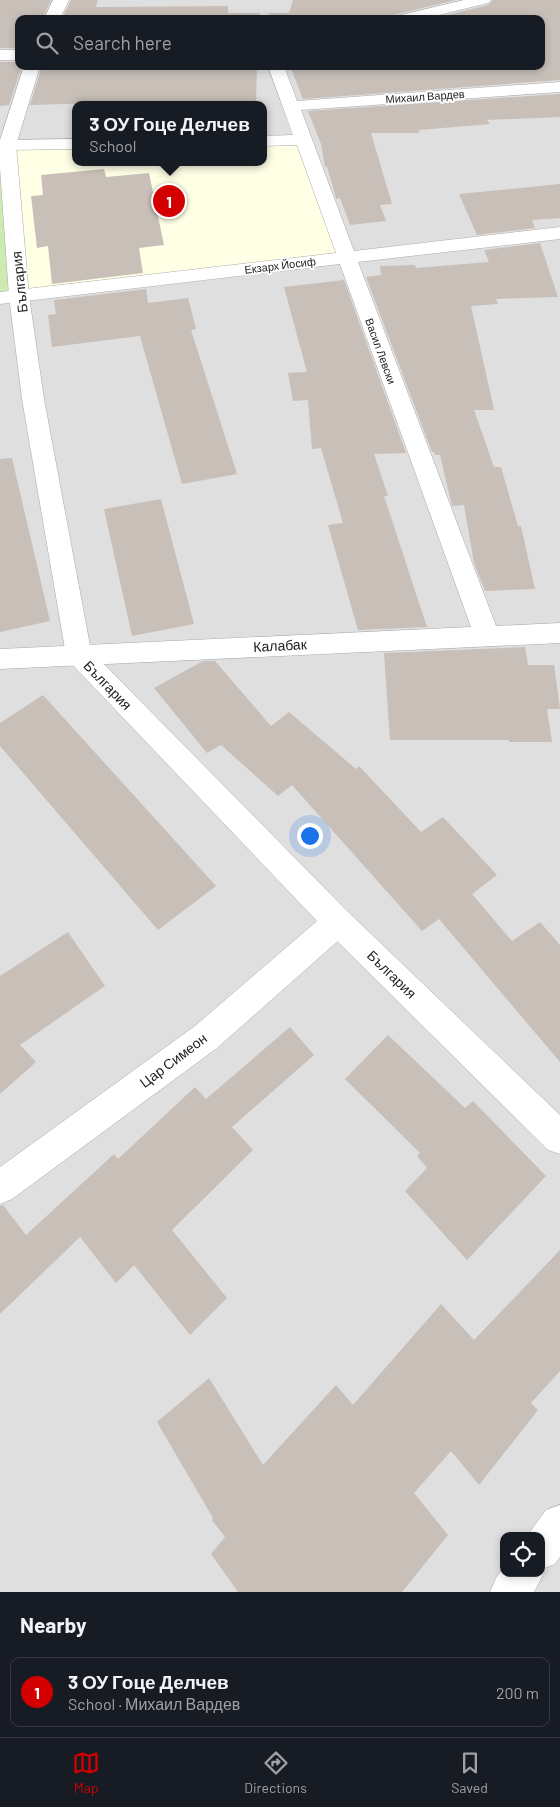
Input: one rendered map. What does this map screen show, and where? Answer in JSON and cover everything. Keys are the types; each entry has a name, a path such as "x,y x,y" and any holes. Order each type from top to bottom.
{"street":[{"path":"54,15 61,0"},
{"path":"419,15 483,0"},
{"path":"0,55 15,55"},
{"name":"България","path":"31,70 7,145 10,297 33,399 79,655 338,922 560,1138"},
{"name":"Васил Левски","path":"278,70 487,636"},
{"name":"Михаил Вардев","path":"291,106 560,87"},
{"path":"267,140 303,140"},
{"path":"7,145 72,144"},
{"name":"Екзарх Йосиф","path":"10,297 560,233"},
{"name":"Калабак","path":"0,659 560,633"},
{"name":"Цар Симеон","path":"0,1187 206,1037 338,922"},
{"path":"545,1545 560,1524"},
{"path":"510,1592 521,1577"}],"shaded area":[{"path":"0,0 560,0 560,1592 0,1592"},
{"path":"303,140 346,257 19,296 7,145 72,144 72,166 267,166 267,141"}],"green space":[{"path":"0,160 19,296 0,298"}],"building":[{"path":"0,0 51,0 44,15 15,15 15,48 0,48"},
{"path":"71,0 98,0 96,7 228,6 228,13 260,13 260,15 64,15"},
{"path":"293,0 456,0 396,15 269,15 268,13 289,13"},
{"path":"493,0 560,0 560,80 303,99 292,70 545,70 545,15 448,15 488,5"},
{"path":"0,62 15,62 15,70 21,70 9,105 0,106"},
{"path":"41,70 257,70 256,101 72,101 72,104 30,105"},
{"path":"560,94 560,117 487,120 490,124 419,130 419,133 371,133 392,204 380,205 386,221 350,225 340,198 336,199 327,167 325,167 321,144 308,111"},
{"path":"104,169 106,177 149,173 164,245 139,248 143,273 52,284 48,246 37,248 31,196 43,195 41,175"},
{"path":"560,184 560,218 532,220 535,228 477,235 459,194"},
{"path":"540,243 558,297 496,299 498,304 471,306 494,410 474,410 494,467 501,467 518,526 521,526 535,589 485,591 474,563 464,505 452,506 440,455 435,455 432,452 366,277 381,275 380,266 415,265 416,268 489,262 484,250"},
{"path":"344,280 406,453 374,454 388,496 384,496 427,627 358,630 328,525 343,523 321,448 312,449 308,400 293,401 288,373 307,372 284,287"},
{"path":"146,289 148,303 188,298 196,329 191,330 237,474 182,484 140,336 52,347 48,315 56,314 54,300"},
{"path":"12,458 50,621 0,632 0,459"},
{"path":"161,499 194,624 132,636 104,509"},
{"path":"525,647 528,665 554,665 560,709 547,709 552,742 390,740 384,653"},
{"path":"203,661 215,661 271,726 289,712 356,769 359,766 421,832 443,817 497,875 472,894 512,941 540,922 560,945 560,1062 439,919 422,931 292,785 278,796 221,745 207,753 154,688"},
{"path":"43,695 216,886 158,930 0,746 0,723"},
{"path":"68,932 105,986 20,1045 36,1062 0,1094 0,976"},
{"path":"290,1027 314,1055 232,1127 253,1150 172,1230 227,1298 190,1335 134,1265 116,1283 80,1237 0,1314 0,1206 3,1205 26,1235 114,1154 118,1159 195,1087 206,1099"},
{"path":"388,1035 465,1108 473,1101 546,1176 467,1260 405,1191 427,1168 417,1156 420,1153 345,1079"},
{"path":"560,1250 560,1371 531,1403 538,1410 479,1485 451,1451 414,1493 448,1535 402,1592 238,1592 211,1554 225,1537 212,1520 213,1518 157,1422 209,1378 263,1465 336,1385 353,1405 441,1304 474,1340"}],"place":[{"name":"3 ОУ Гоце Делчев","path":"169,201"}]}
